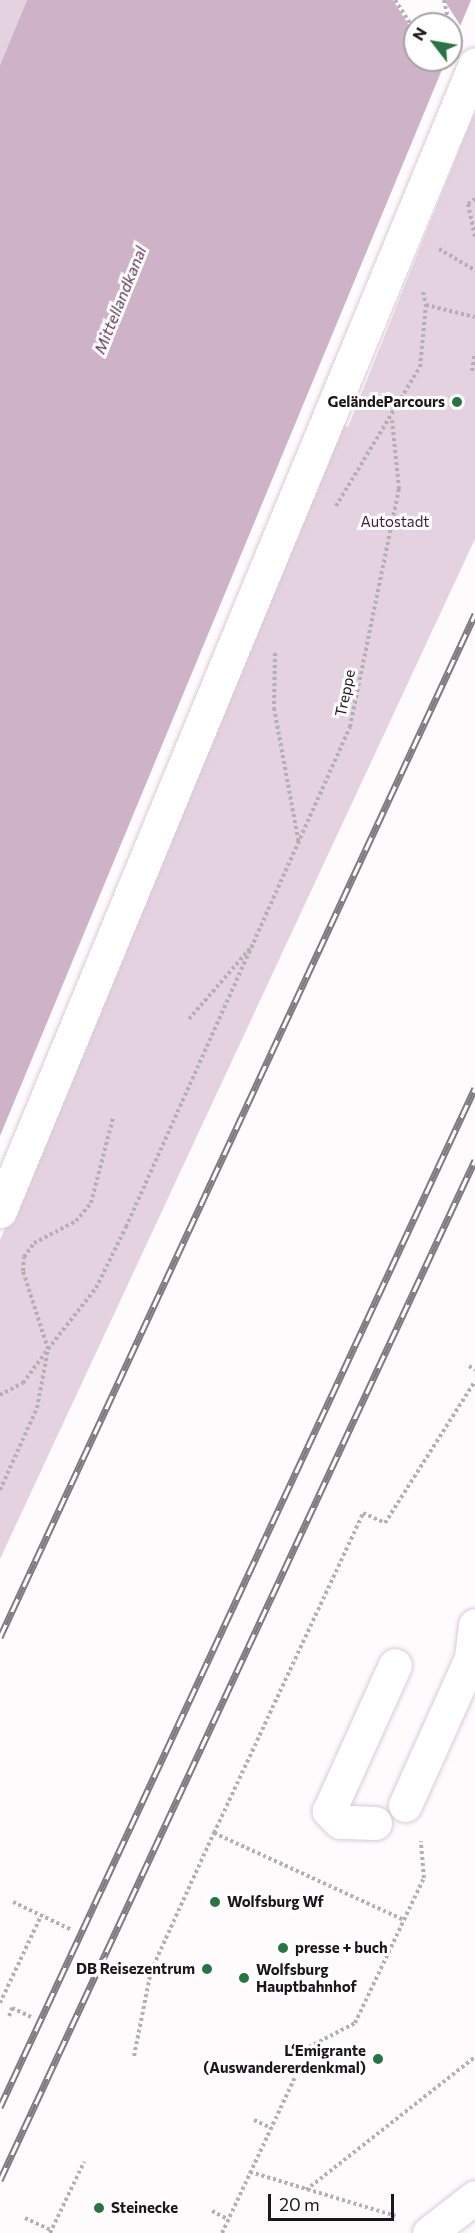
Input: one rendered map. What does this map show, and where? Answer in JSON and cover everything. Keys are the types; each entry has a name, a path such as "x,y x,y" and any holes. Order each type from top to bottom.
{"street":[{"path":"0,1211 475,64"},
{"path":"405,1805 471,1658 475,1625"},
{"path":"375,1823 340,1822 329,1811 395,1665"},
{"path":"416,2226 475,2197"}],"path":[{"path":"475,199 468,204 475,237"},
{"path":"330,517 392,420 420,367 426,305 407,230"},
{"path":"426,305 475,317"},
{"path":"472,371 475,353"},
{"name":"Treppe","path":"0,1395 23,1383 96,1288 195,1080 350,727 399,489 392,420"},
{"path":"275,650 274,708 299,845"},
{"path":"189,1019 257,940"},
{"path":"0,1490 30,1426 48,1349 22,1271 24,1257 34,1243 76,1221 92,1203 113,1118"},
{"path":"469,1366 475,1370"},
{"path":"134,2056 151,1971 363,1513 385,1523 475,1381"},
{"path":"214,1833 404,1920"},
{"path":"222,2233 309,2047 355,2023 424,1878 420,1844"},
{"path":"13,1902 72,1930"},
{"path":"0,2003 41,1916"},
{"path":"142,1966 151,1971"},
{"path":"9,2016 12,2008 31,2017"},
{"path":"306,2190 475,2057"},
{"path":"254,2120 271,2128"},
{"path":"25,2218 50,2232 84,2162"},
{"path":"250,2172 416,2226"},
{"path":"212,2211 228,2219"}],"green space":[{"path":"0,0 27,0 0,65"},
{"name":"Autostadt","path":"475,111 475,539 0,1559 0,1240 340,424 348,427"}],"water":[{"name":"Mittellandkanal","path":"27,0 471,0 463,19 463,12 403,12 403,72 441,72 0,1136 0,65"}],"pier":[{"path":"393,0 444,0 452,12 403,12 403,16"}],"railway":[{"path":"0,1637 475,614"},
{"path":"0,2107 475,1088"},
{"path":"0,2180 475,1160"}],"place":[{"name":"GeländeParcours","path":"457,402"},
{"name":"Wolfsburg Wf","path":"215,1902"},
{"name":"presse + buch","path":"283,1948"},
{"name":"DB Reisezentrum","path":"207,1969"},
{"name":"Wolfsburg Hauptbahnhof","path":"244,1978"},
{"name":"L‘Emigrante (Auswandererdenkmal)","path":"378,2059"},
{"name":"Steinecke","path":"99,2208"}]}
